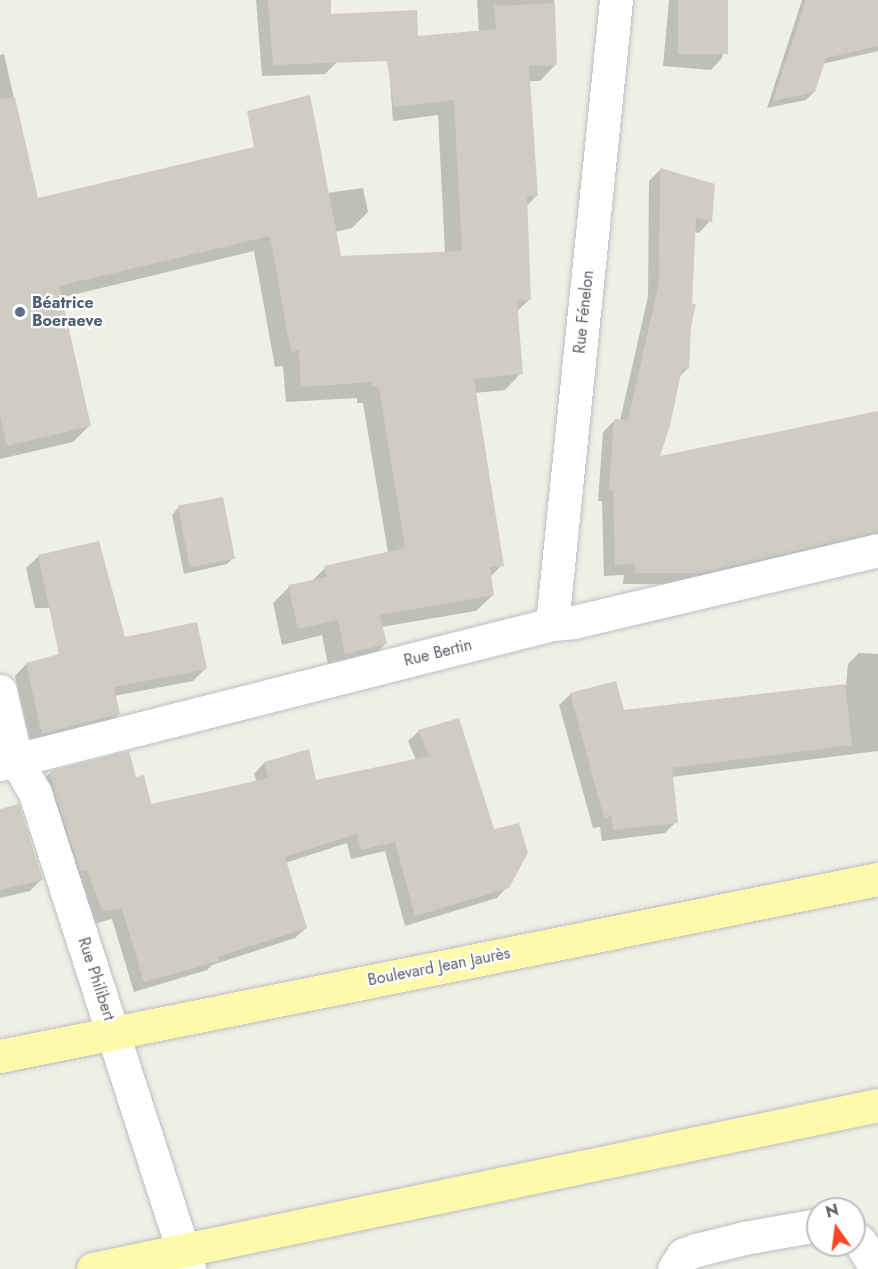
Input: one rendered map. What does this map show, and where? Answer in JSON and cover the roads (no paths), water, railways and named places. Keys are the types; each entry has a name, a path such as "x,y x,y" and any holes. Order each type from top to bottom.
{"main road":[{"name":"Boulevard Jean Jaurès","path":"0,1056 113,1031 878,879"},
{"path":"93,1269 186,1259 878,1105"}],"street":[{"name":"Rue Fénelon","path":"552,624 616,0"},
{"name":"Rue Bertin","path":"8,762 552,624 585,619 878,550"},
{"name":"Rue Philibert","path":"0,691 8,762 35,793 186,1259"},
{"path":"674,1269 683,1255 696,1250 744,1238 806,1227"},
{"path":"866,1252 877,1269"}],"place":[{"name":"Béatrice Boeraeve","path":"20,312"}]}
